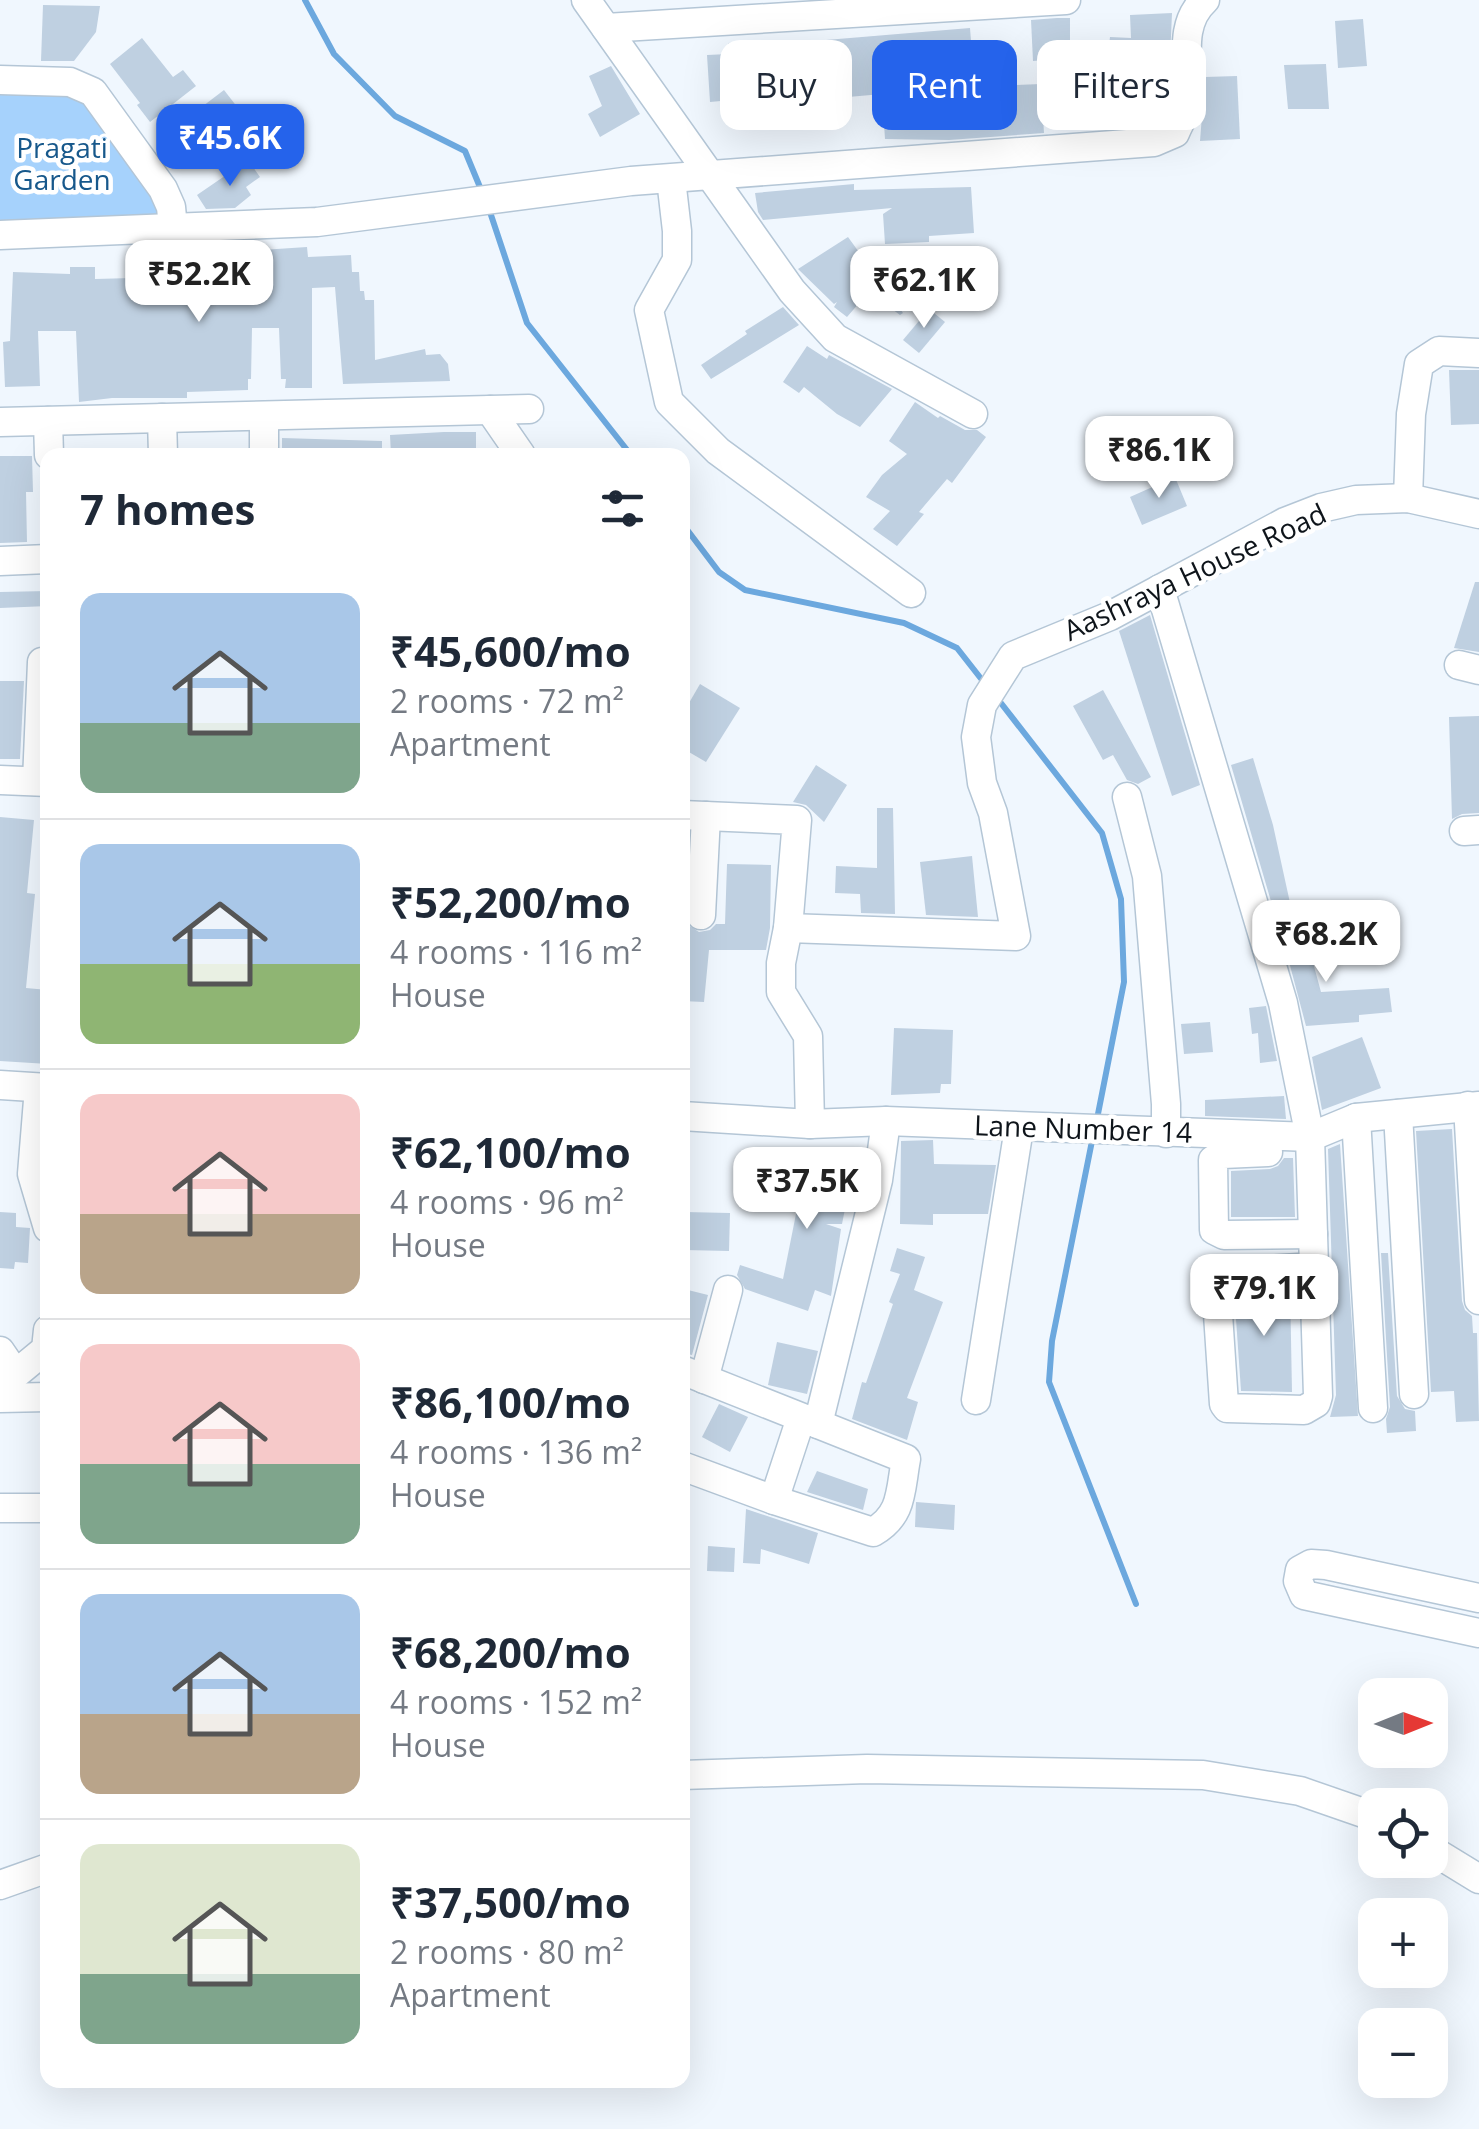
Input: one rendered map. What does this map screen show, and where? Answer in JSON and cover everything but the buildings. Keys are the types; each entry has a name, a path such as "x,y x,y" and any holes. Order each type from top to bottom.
{"street":[{"path":"586,0 792,291 835,338 973,414"},
{"path":"606,28 1066,0"},
{"path":"0,235 318,222 631,181 1154,142 1175,133 1187,106 1187,36 1192,3"},
{"path":"0,80 70,82 93,92 163,189 173,228"},
{"path":"670,179 678,231 677,260 649,310 668,402 718,451 911,593"},
{"path":"1408,498 1411,414 1420,364 1438,351 1479,352"},
{"path":"0,422 529,409"},
{"path":"490,410 516,448"},
{"path":"264,416 264,448"},
{"path":"162,418 163,448"},
{"path":"48,421 49,448"},
{"name":"Aashraya House Road","path":"788,928 1016,936 992,813 982,783 976,737 982,705 1013,656 1110,616 1285,522 1322,508 1356,500 1408,498 1479,514"},
{"path":"0,561 40,559"},
{"path":"1160,589 1283,1003 1310,1143 1314,1267 1316,1403 1304,1410 1227,1408 1216,1284 1219,1274 1314,1267"},
{"path":"0,780 40,782"},
{"path":"1127,798 1146,876 1166,1104 1155,1132"},
{"path":"690,815 797,820 781,992 808,1036 810,1124"},
{"path":"690,830 701,914"},
{"path":"0,1086 40,1088"},
{"path":"1473,1106 1479,1300"},
{"name":"Lane Number 14","path":"690,1116 810,1124 886,1121 1155,1132 1310,1143 1356,1118 1473,1106"},
{"path":"40,1111 32,1174 40,1201"},
{"path":"1398,1114 1414,1394"},
{"path":"1356,1118 1373,1408"},
{"path":"774,1500 810,1421 878,1180 886,1121"},
{"path":"976,1400 1019,1128"},
{"path":"1310,1143 1217,1155 1212,1166 1212,1185 1214,1230 1218,1234 1313,1234"},
{"path":"690,1469 873,1532 890,1522 898,1504 906,1459 693,1375 728,1290"},
{"path":"5,1370 40,1352"},
{"path":"0,1398 40,1398"},
{"path":"0,1508 40,1508"},
{"path":"1479,1598 1311,1564 1300,1570 1298,1581 1304,1595 1479,1632"},
{"path":"690,1775 867,1769 1203,1776 1300,1791 1358,1811"},
{"path":"1448,1860 1479,1878"},
{"path":"0,1884 40,1871"}],"green space":[{"name":"Pragati Garden","path":"0,87 91,96 169,224 0,229"}],"waterway":[{"path":"305,0 334,54 395,116 465,151 482,192"},
{"path":"489,209 527,323 625,448"},
{"path":"690,534 719,572 745,590 904,623 957,648 986,685"},
{"path":"997,698 1102,833 1121,899 1124,982 1097,1119"},
{"path":"1093,1136 1052,1341 1049,1382 1136,1604"}]}
